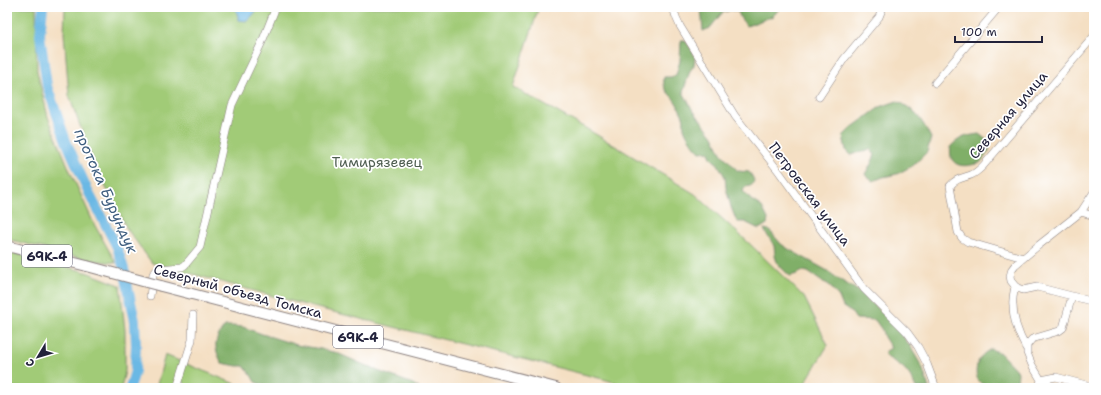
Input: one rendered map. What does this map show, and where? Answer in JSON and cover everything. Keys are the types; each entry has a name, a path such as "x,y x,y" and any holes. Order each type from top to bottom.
{"main road":[{"name":"Северный объезд Томска","path":"7,246 556,388"}],"street":[{"path":"150,296 153,274 158,269 182,267 200,247 232,105 262,42 276,7"},
{"name":"Петровская улица","path":"673,7 680,26 735,116 777,169 864,289 907,332 928,364 936,388"},
{"path":"819,97 844,59 879,17 883,7"},
{"path":"935,83 999,7"},
{"name":"Северная улица","path":"1023,258 968,242 962,238 958,232 950,186 957,179 977,172 983,166 1094,36"},
{"path":"1094,192 1081,212 1015,265 1010,276 1011,281 1015,286 1023,290 1037,287 1094,302"},
{"path":"1081,212 1094,216"},
{"path":"1015,286 1012,304 1014,318 1032,365 1041,380 1039,388"},
{"path":"1026,348 1032,339 1059,331 1063,328 1072,296"},
{"path":"177,388 192,340 193,315"},
{"path":"1041,380 1056,377 1094,387"}],"green space":[{"path":"7,7 36,7 37,71 48,117 94,224 116,263 88,260 7,239"},
{"name":"Тимирязевец","path":"65,7 539,7 513,87 587,129 695,194 750,244 804,297 828,345 802,388 634,388 313,307 152,263 127,229 95,166 69,96 64,33"},
{"path":"702,7 780,8 773,16 747,26 741,19 738,12 731,10 722,13 710,28 703,31"},
{"path":"681,40 685,40 695,58 694,65 690,71 683,92 692,109 713,136 721,153 738,171 749,172 753,177 753,184 745,187 743,191 751,200 762,207 768,219 767,224 759,229 745,222 738,222 736,220 726,188 725,177 718,164 712,159 708,151 700,152 695,147 684,128 683,116 675,101 665,88 664,77 676,75 680,61"},
{"path":"897,101 913,111 924,126 931,138 927,152 914,165 897,174 873,181 865,174 875,155 870,149 851,155 846,150 843,136 851,128 880,107"},
{"path":"979,134 989,142 989,151 980,163 964,166 956,164 951,157 950,147 963,138 970,135"},
{"path":"764,229 769,230 781,244 790,250 826,270 860,292 895,325 910,346 922,367 929,388 916,388 906,370 885,355 886,351 891,348 875,320 856,319 851,312 843,307 839,297 828,284 808,272 803,271 790,276 777,261 774,246"},
{"path":"7,251 86,272 120,285 125,330 125,371 121,388 7,388"},
{"path":"225,326 243,327 297,345 337,353 413,384 419,388 270,388 255,382 244,366 222,363 217,352 216,344 219,335"},
{"path":"991,349 1000,353 1018,372 1017,384 1009,388 1001,388 984,385 977,378 976,370 979,359"},
{"path":"165,355 245,388 156,388"}],"water":[{"path":"236,7 259,7 247,21 239,20"}],"waterway":[{"name":"протока Бурундук","path":"43,7 40,35 47,86 66,141 89,193 117,247 124,269 135,321 135,371 130,388"}]}
